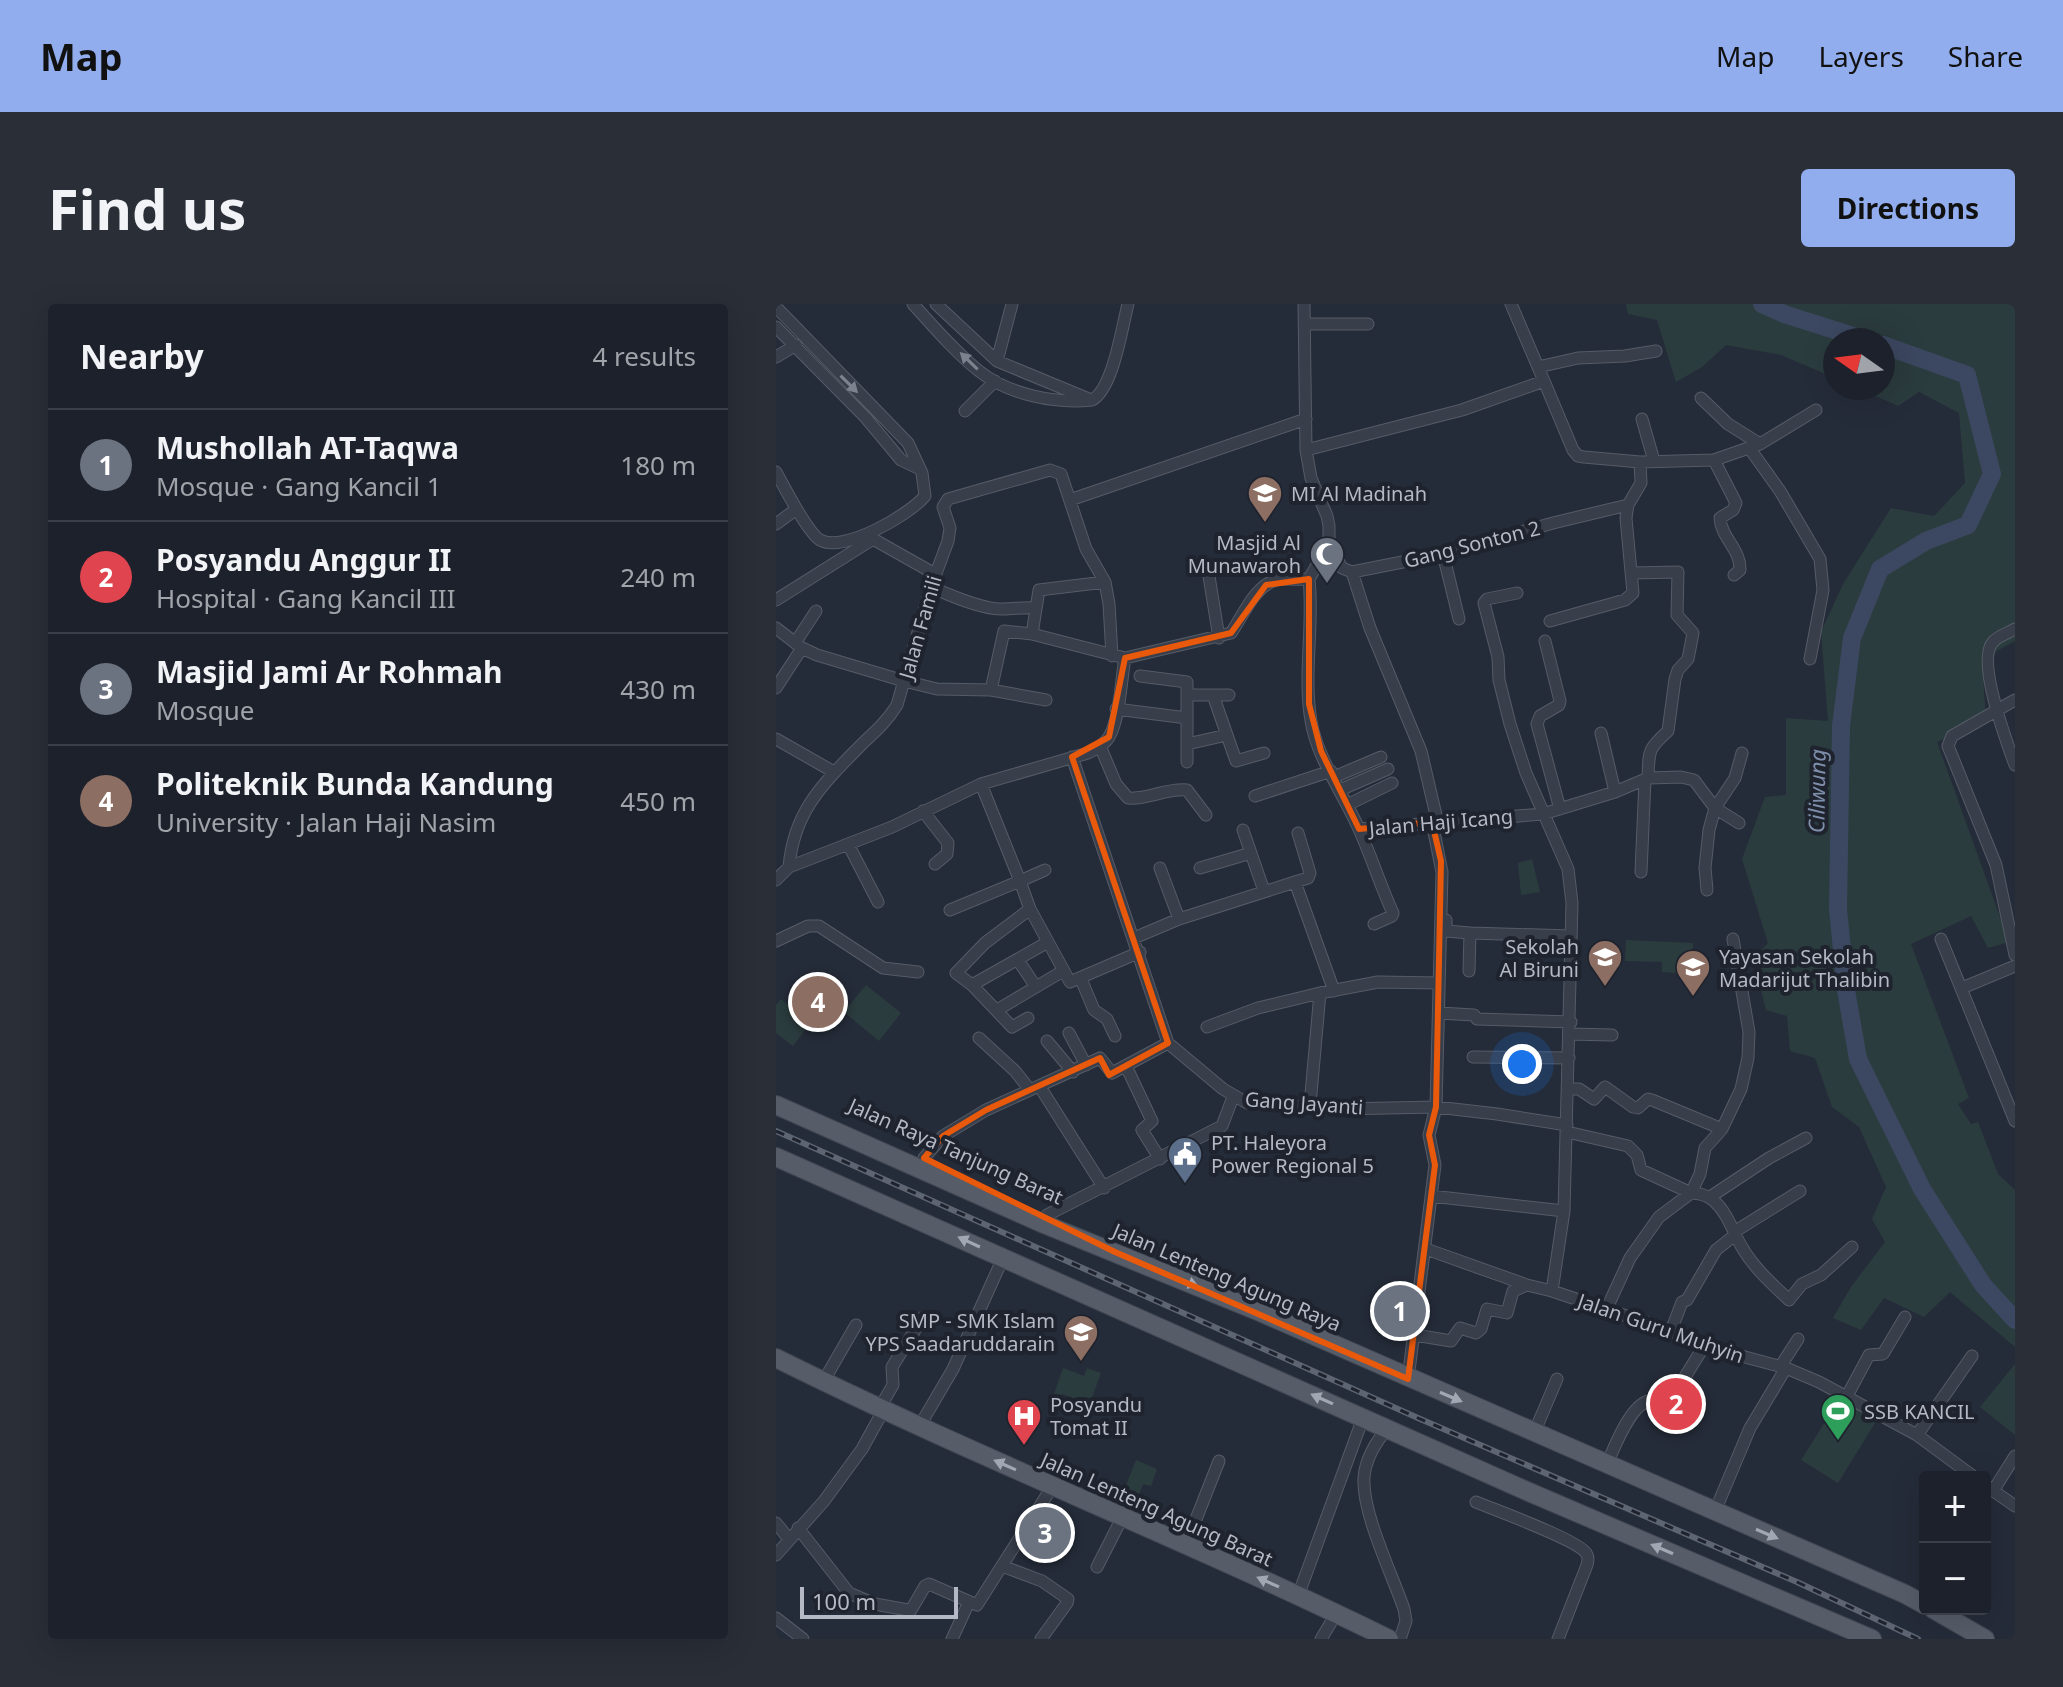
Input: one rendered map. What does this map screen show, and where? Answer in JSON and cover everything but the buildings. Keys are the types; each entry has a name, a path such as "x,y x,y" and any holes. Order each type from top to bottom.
{"main road":[{"name":"Jalan Raya Tanjung Barat","path":"776,1095 924,1158 1047,1215 1115,1252"},
{"name":"Jalan Lenteng Agung Raya","path":"776,1105 1044,1224 1260,1312 1919,1602"},
{"path":"776,1157 1529,1492 1872,1639"},
{"name":"Jalan Lenteng Agung Barat","path":"776,1358 881,1410 1389,1639"},
{"path":"1943,1615 1985,1639"}],"street":[{"path":"913,304 980,372 995,381 1068,403 1099,397 1108,382 1128,304"},
{"path":"936,304 997,361 1092,400"},
{"path":"997,361 1012,304"},
{"path":"1304,304 1306,450 1311,478 1327,516 1329,544 1342,568 1352,572 1370,628 1421,751 1447,874 1446,931 1571,936"},
{"path":"1511,304 1578,461 1714,460 1755,447 1816,410"},
{"path":"776,307 908,443 920,469 925,494 920,501 875,530 842,543 829,543 815,536 776,472"},
{"path":"1305,324 1368,324"},
{"path":"776,327 866,418 901,460 920,469"},
{"path":"776,357 796,345"},
{"path":"1538,367 1578,358 1656,351"},
{"path":"965,411 995,381"},
{"path":"1306,450 1462,410 1544,381"},
{"path":"1701,398 1755,447 1820,559 1823,590 1810,659"},
{"path":"1112,656 1105,582 1086,549 1070,500 1306,419"},
{"path":"1642,419 1654,461"},
{"path":"1714,460 1736,503 1733,510 1720,518 1722,532 1733,544 1741,562 1740,570 1734,575"},
{"path":"1550,621 1625,600 1634,589 1626,518 1628,505 1641,483 1640,462"},
{"name":"Jalan Famili","path":"789,867 798,823 834,772 893,713 948,541 950,528 943,509 948,499 1053,470 1061,474 1070,500"},
{"name":"Gang Sonton 2","path":"1352,572 1443,554 1628,505"},
{"path":"776,524 791,513"},
{"path":"776,600 876,540 935,574"},
{"path":"991,690 1004,631 1032,634 1125,658 1219,638 1231,633 1246,608 1266,585 1276,580 1309,579 1329,544"},
{"path":"1443,554 1459,619"},
{"path":"1208,570 1219,638"},
{"path":"1632,573 1678,572 1677,615 1693,633 1688,659 1675,679 1668,731 1653,744 1647,779 1641,872"},
{"name":"Jalan Haji Icang","path":"1309,579 1312,603 1310,715 1314,735 1359,829 1543,814 1647,779"},
{"path":"1032,634 1039,590 1105,582"},
{"path":"931,587 1001,610 1020,606 1035,608"},
{"name":"Jalan Guru Muhyin","path":"1517,593 1487,599 1484,603 1510,724 1543,814 1568,869 1572,903 1564,1211 1552,1291 1671,1331 1704,1346 1783,1368 1847,1396 1917,1435 1966,1471"},
{"path":"776,688 816,611"},
{"path":"776,628 798,646 834,661 904,681 937,689 991,690 1046,700"},
{"path":"2015,629 1993,641 1988,650 1992,695 2015,765"},
{"path":"1545,641 1560,701 1559,705 1540,716 1537,724 1560,809"},
{"path":"776,880 789,867 981,784 1100,746 1109,737 1125,658"},
{"path":"1140,676 1186,681 1187,762"},
{"path":"1187,695 1229,695"},
{"path":"1213,695 1237,761 1264,753"},
{"path":"2015,700 1948,741 1949,752 1996,865 2015,955"},
{"path":"1116,709 1187,718"},
{"path":"1601,733 1615,792"},
{"path":"1187,744 1227,735"},
{"path":"776,739 834,772"},
{"path":"1100,746 1116,784 1128,798 1169,790 1187,790 1206,815"},
{"path":"1707,890 1707,841 1715,808 1735,778 1742,753"},
{"path":"924,1158 943,1136 986,1110 1100,1058 1112,1073 1168,1043 1140,952 1072,757"},
{"path":"1255,796 1381,757"},
{"path":"1340,790 1388,769"},
{"path":"1647,779 1681,777 1694,780 1715,808 1739,823"},
{"path":"1347,805 1392,783"},
{"path":"981,784 1030,909 1070,982 1140,952"},
{"path":"923,811 948,843 947,854 935,864"},
{"path":"1408,1379 1435,1165 1429,1135 1436,1107 1442,872 1435,822"},
{"path":"1359,829 1393,913 1374,924"},
{"path":"1243,830 1264,891"},
{"path":"1134,938 1179,919 1308,878 1310,873 1298,833"},
{"path":"848,844 878,902"},
{"path":"1200,868 1251,853"},
{"path":"1160,868 1179,919"},
{"path":"950,910 1045,870"},
{"path":"1295,882 1334,991"},
{"path":"1028,1018 1012,1027 972,985 956,973 985,943 1030,909"},
{"path":"776,941 808,926 819,926 883,968 918,972"},
{"path":"1469,971 1470,933"},
{"path":"1606,1310 1620,1276 1659,1217 1691,1193 1700,1174 1705,1148 1722,1129 1741,1089 1749,1039 1733,939"},
{"path":"1941,939 2015,1121"},
{"path":"972,985 1048,942"},
{"path":"1018,960 1036,987"},
{"path":"1962,988 2015,966"},
{"path":"997,1010 1063,971"},
{"path":"1081,979 1094,1010 1107,1019 1115,1036"},
{"path":"1207,1027 1258,1008 1378,982 1439,983"},
{"path":"1310,1105 1320,993"},
{"path":"1439,1013 1474,1015 1477,1019 1612,1035"},
{"path":"1069,1033 1086,1065"},
{"path":"979,1038 1035,1089 1104,1188"},
{"path":"1047,1041 1073,1072"},
{"name":"Gang Jayanti","path":"1168,1043 1233,1097 1247,1103 1341,1109 1436,1107 1567,1129"},
{"path":"1473,1057 1569,1058"},
{"path":"1126,1066 1152,1121 1142,1130 1160,1159"},
{"path":"1569,1089 1579,1089 1594,1099 1605,1087 1633,1107 1638,1108 1648,1099 1722,1129"},
{"path":"1047,1215 1222,1126 1233,1097"},
{"path":"1567,1129 1628,1146 1637,1155 1641,1170 1691,1193 1710,1197 1723,1211 1734,1234 1762,1274 1789,1300 1802,1284 1821,1275 1852,1247"},
{"path":"1710,1197 1806,1138"},
{"path":"1671,1331 1682,1302 1687,1300 1716,1250 1734,1234 1800,1191"},
{"path":"1431,1196 1564,1211"},
{"path":"1426,1249 1552,1291"},
{"path":"919,1427 953,1369 1003,1258"},
{"path":"1415,1335 1451,1341 1460,1328 1476,1333 1481,1329 1487,1309 1507,1313 1513,1291 1527,1285"},
{"path":"776,1555 824,1501 862,1449 893,1385 892,1367 923,1317"},
{"path":"1847,1396 1869,1355 1883,1354 1905,1317"},
{"path":"823,1382 856,1325"},
{"path":"1715,1511 1750,1428 1798,1339"},
{"path":"1607,1464 1631,1415 1649,1400 1666,1403 1672,1398 1704,1346"},
{"path":"1917,1435 1972,1356"},
{"path":"1534,1433 1557,1379"},
{"path":"1298,1596 1363,1418"},
{"path":"1388,1428 1379,1437 1364,1476 1370,1515 1406,1615 1400,1639"},
{"path":"1991,1486 2015,1456"},
{"path":"1219,1461 1189,1537 1237,1569"},
{"path":"798,1528 849,1593 862,1600 911,1610 929,1584 978,1604 1052,1487"},
{"path":"1991,1489 2015,1506"},
{"path":"1476,1502 1584,1550 1588,1557 1587,1565 1558,1639"},
{"path":"1097,1567 1122,1518"},
{"path":"776,1523 789,1539"},
{"path":"1002,1566 1042,1581 1068,1599 1041,1639"},
{"path":"952,1639 969,1602"},
{"path":"1321,1639 1336,1614"},
{"path":"776,1618 803,1639"}],"highlighted area":[{"path":"1309,579 1309,704 1321,751 1359,829 1432,822 1441,861 1436,1107 1429,1135 1435,1165 1408,1379 1115,1252 924,1158 943,1136 986,1110 1100,1058 1109,1075 1168,1043 1072,757 1109,737 1125,658 1231,633 1266,585"}],"shaded area":[{"path":"1626,304 2015,304 2015,641 1982,659 1986,720 1937,742 2009,942 1988,948 1971,916 1911,944 1969,1098 1958,1104 1971,1124 1978,1122 1998,1174 2015,1190 2015,1347 1950,1292 1924,1317 1884,1298 1861,1330 1833,1318 1851,1287 1885,1242 1872,1219 1886,1187 1859,1127 1832,1107 1815,1058 1790,1051 1787,1016 1766,1010 1753,959 1768,943 1742,859 1765,797 1786,795 1786,718 1828,721 1821,632 1843,584 1891,508 1934,516 1965,483 1959,413 1919,392 1898,406 1885,400 1895,400 1895,328 1823,328 1823,373 1781,355 1726,345 1702,367 1676,382 1657,320 1628,314"},
{"path":"1532,859 1540,892 1521,895 1518,863"},
{"path":"1626,940 1693,943 1692,974 1662,972 1662,962 1625,961"},
{"path":"866,985 901,1013 879,1041 844,1012"},
{"path":"781,999 811,1022 793,1046 776,1033 776,1005"},
{"path":"2015,1364 2015,1435 1980,1407"},
{"path":"1063,1368 1084,1376 1087,1368 1101,1373 1090,1403 1062,1394 1060,1400 1053,1397"},
{"name":"SSB KANCIL","path":"1841,1397 1875,1423 1838,1483 1801,1460"},
{"path":"1136,1460 1157,1469 1151,1486 1143,1484 1138,1498 1123,1493"}],"waterway":[{"name":"Ciliwung","path":"1762,304 1828,328"},
{"name":"Ciliwung","path":"1895,349 1967,375 1992,474 1968,525 1926,541 1880,569 1852,638 1841,726 1838,909 1846,990 1858,1059 1922,1189 1983,1285 2015,1320"}],"railway":[{"path":"776,1131 1418,1418 1797,1582 1918,1639"}],"place":[{"name":"MI Al Madinah","path":"1265,524"},
{"name":"Masjid Al Munawaroh","path":"1327,585"},
{"name":"Sekolah Al Biruni","path":"1605,988"},
{"name":"Yayasan Sekolah Madarijut Thalibin","path":"1693,998"},
{"name":"Politeknik Bunda Kandung","path":"818,1002"},
{"name":"PT. Haleyora Power Regional 5","path":"1185,1185"},
{"name":"Mushollah AT-Taqwa","path":"1400,1311"},
{"name":"SMP - SMK Islam YPS Saadaruddarain","path":"1081,1363"},
{"name":"Posyandu Anggur II","path":"1676,1404"},
{"name":"SSB KANCIL","path":"1838,1442"},
{"name":"Posyandu Tomat II","path":"1024,1447"},
{"name":"Masjid Jami Ar Rohmah","path":"1045,1533"}]}
